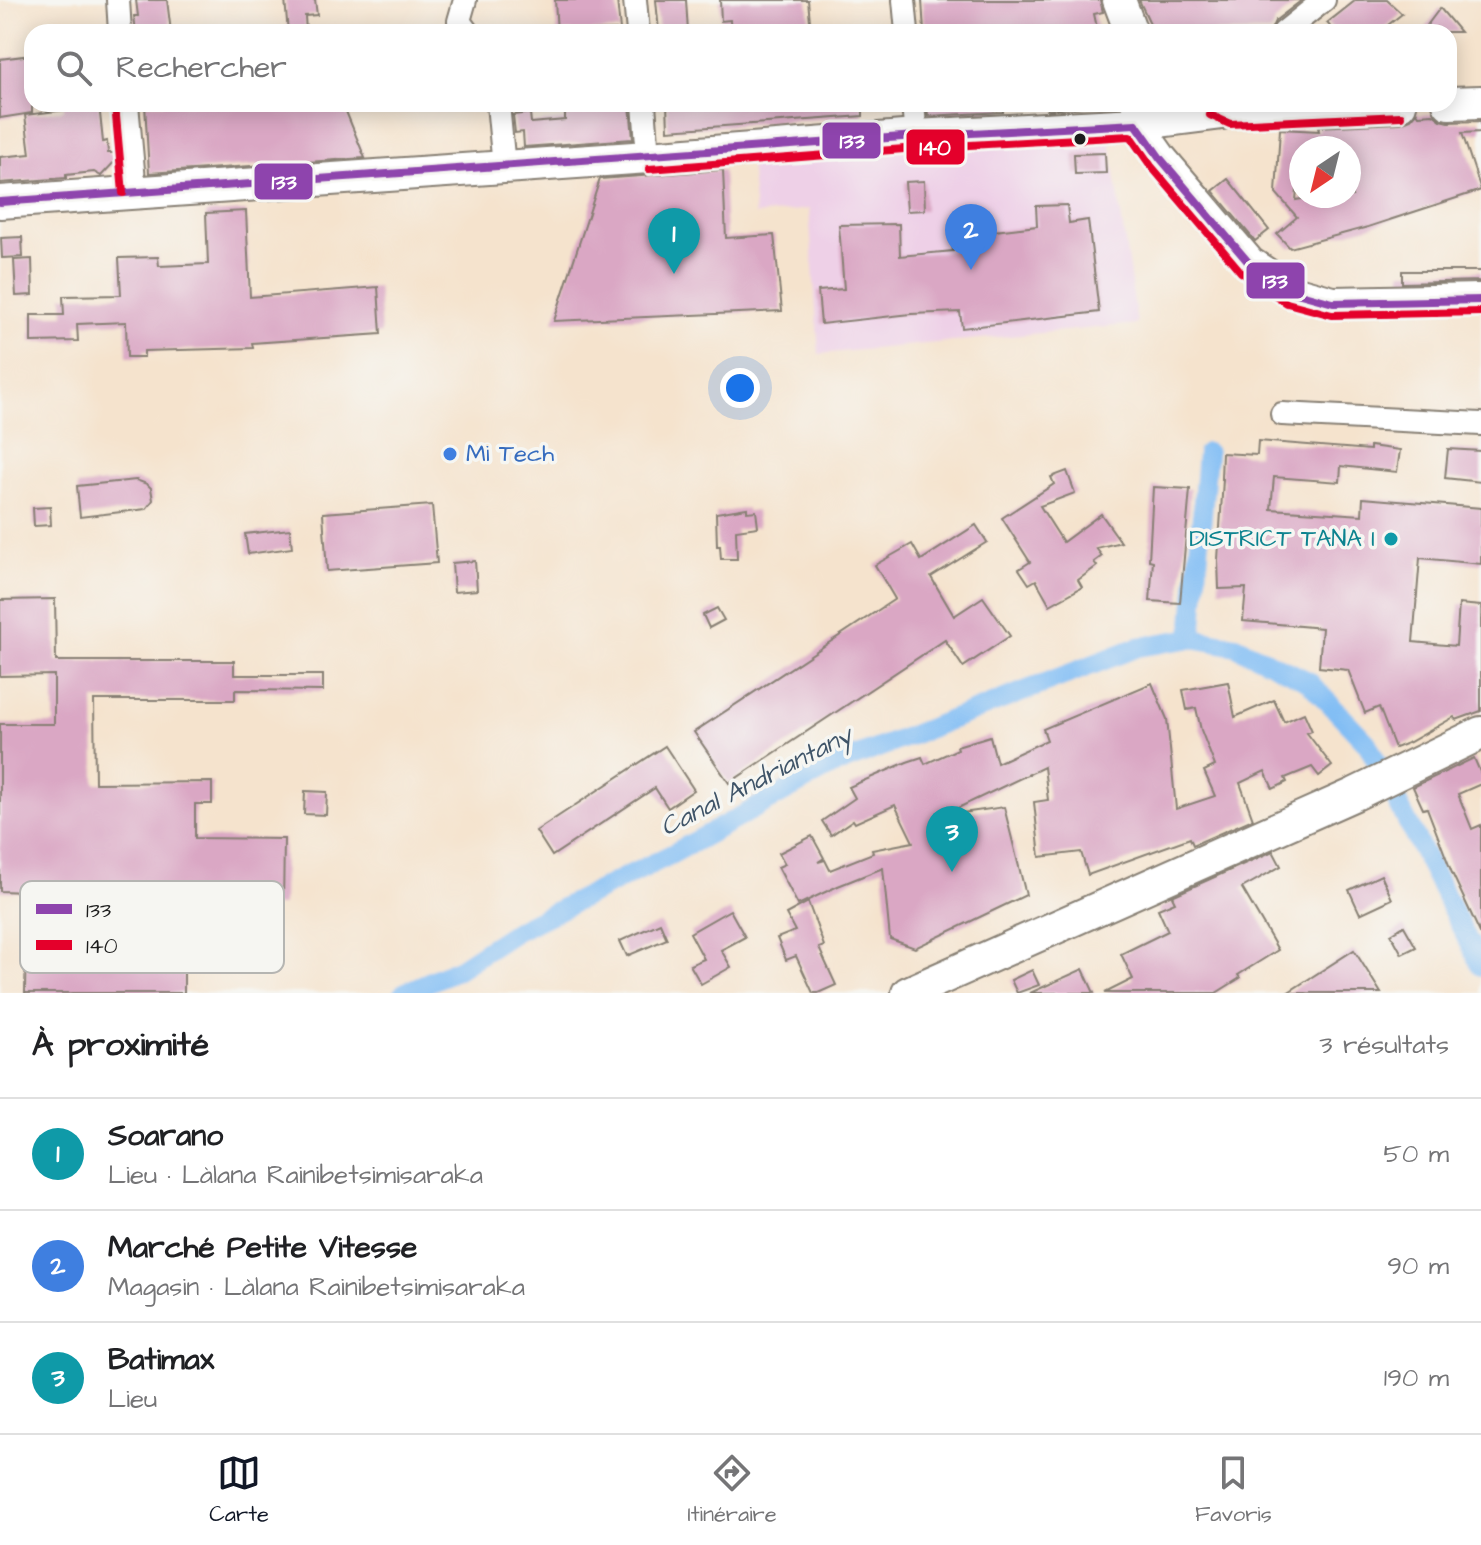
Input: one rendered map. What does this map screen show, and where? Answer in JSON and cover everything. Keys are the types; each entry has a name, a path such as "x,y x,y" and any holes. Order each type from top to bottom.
{"street":[{"path":"118,0 120,24"},
{"path":"461,24 459,21 465,0"},
{"path":"635,0 637,24"},
{"path":"904,0 906,24"},
{"path":"1119,0 1128,24"},
{"path":"1294,24 1324,0"},
{"path":"1457,103 1481,102"},
{"path":"128,112 135,192"},
{"path":"499,112 504,167"},
{"path":"645,112 648,157"},
{"path":"914,112 916,136"},
{"path":"0,202 648,157 916,136 1162,112"},
{"path":"1137,114 1160,158 1249,263 1293,292 1333,303 1481,300"},
{"path":"1282,414 1481,424"},
{"path":"908,993 1355,794 1481,733"}],"shaded area":[{"path":"1109,132 1137,324 819,354 809,209 755,215 750,163"}],"building":[{"path":"136,0 167,0 170,24 135,24 134,16 138,16"},
{"path":"285,0 315,0 317,15 305,16 306,24 287,24"},
{"path":"555,0 617,0 619,24 556,24"},
{"path":"656,0 686,0 688,24 658,24"},
{"path":"720,0 808,0 810,24 730,24 730,20 721,21"},
{"path":"922,0 1100,0 1103,12 1094,14 1096,24 924,24"},
{"path":"1139,0 1302,0 1274,24 1150,24"},
{"path":"1356,0 1387,0 1402,14 1389,24 1327,23"},
{"path":"1440,8 1453,24 1428,24"},
{"path":"24,56 24,112 32,113 0,118 0,59"},
{"path":"100,112 103,142 107,141 108,153 117,153 118,158 101,176 94,172 66,175 66,178 0,183 0,157 30,154 25,115"},
{"path":"145,112 346,112 365,158 149,173"},
{"path":"565,112 631,112 633,139 524,147 523,132 515,133 513,115 530,113 531,123 565,120"},
{"path":"667,112 863,112 863,116 668,130"},
{"path":"928,112 1003,112 928,116"},
{"path":"1417,112 1419,115 1433,114 1449,122 1481,121 1481,132 1462,133 1481,190 1368,227 1290,248 1277,234 1297,217 1289,208 1361,208 1361,136 1289,136 1289,208 1276,193 1280,129 1319,131 1318,127 1401,123"},
{"path":"1105,153 1106,173 1075,174 1074,154"},
{"path":"723,170 726,238 774,235 782,311 554,321 600,179"},
{"path":"1228,179 1269,230 1255,241 1213,191"},
{"path":"924,181 925,210 907,211 905,182"},
{"path":"1067,205 1069,223 1088,220 1099,312 962,328 960,312 821,324 818,291 844,289 839,225 899,224 900,256 953,251 951,236 1037,226 1036,206"},
{"path":"246,211 250,297 378,287 381,334 252,343 253,348 144,351 144,357 127,357 126,322 77,324 78,341 31,342 31,315 64,315 63,296 121,295 119,258 158,257 159,266 208,264 206,213"},
{"path":"22,237 23,257 2,258 1,238"},
{"path":"32,259 33,295 16,296 14,260"},
{"path":"1402,271 1481,271 1481,281 1402,283"},
{"path":"1258,441 1400,450 1397,472 1341,466 1340,482 1274,477 1271,509 1362,515 1363,498 1481,508 1481,564 1420,558 1413,642 1456,646 1459,604 1481,606 1481,711 1456,720 1454,717 1395,748 1379,707 1365,713 1348,670 1319,667 1322,628 1243,621 1246,588 1219,589 1222,453 1257,455"},
{"path":"1448,449 1481,451 1481,482 1445,478"},
{"path":"1067,471 1075,493 1040,506 1063,542 1101,514 1121,542 1096,548 1102,556 1094,562 1097,566 1078,580 1082,587 1050,605 1036,580 1029,584 1019,569 1030,562 1002,518 1054,484 1051,477"},
{"path":"136,480 151,488 153,500 146,509 80,517 77,486"},
{"path":"1153,487 1190,489 1180,603 1150,601"},
{"path":"432,505 437,563 327,571 323,513"},
{"path":"50,507 51,525 34,526 33,508"},
{"path":"747,508 747,512 756,511 758,527 736,530 737,559 721,559 720,546 717,546 716,513"},
{"path":"976,525 987,542 931,577 954,616 983,597 1010,636 963,667 945,640 729,783 694,732 895,599 875,565 912,544 921,560"},
{"path":"290,529 292,548 248,554 245,534"},
{"path":"475,561 477,590 454,592 452,563"},
{"path":"55,599 56,661 234,661 234,675 323,675 323,691 235,690 235,700 94,700 95,783 212,782 212,804 195,804 195,838 284,839 283,881 20,881 20,892 0,891 0,724 54,724 54,675 0,676 0,600"},
{"path":"717,608 724,620 709,628 703,615"},
{"path":"1228,682 1235,717 1274,700 1284,722 1304,713 1312,731 1307,733 1332,766 1319,776 1312,767 1285,778 1287,782 1273,789 1265,771 1240,783 1253,819 1193,845 1190,838 1088,875 1081,852 1040,857 1034,802 1048,800 1044,767 941,816 1004,807 1026,895 915,948 890,939 883,868 798,905 778,867 785,864 779,853 812,836 824,858 818,862 825,860 830,870 873,853 872,850 913,842 895,805 855,823 853,820 831,835 822,821 855,798 849,787 922,757 925,764 958,749 957,746 990,736 997,763 1047,740 1043,729 1152,683 1167,719 1176,809 1215,796 1204,771 1215,766 1196,708 1187,710 1183,690"},
{"path":"665,746 694,790 668,808 655,788 552,856 536,831"},
{"path":"1474,758 1481,774 1481,784 1458,794 1472,829 1481,825 1481,935 1452,873 1427,808 1423,809 1413,787"},
{"path":"305,791 327,792 326,815 304,814"},
{"path":"1273,851 1281,866 1242,888 1278,950 1216,993 1105,993 1133,979 1121,954 1168,931 1158,909 1175,902 1172,896"},
{"path":"1381,875 1392,899 1360,914 1349,890"},
{"path":"808,902 824,946 819,948 836,985 818,993 813,993 796,956 786,960 777,938 795,931 786,914"},
{"path":"730,910 745,937 721,950 731,967 701,984 690,965 704,959 690,933"},
{"path":"660,923 667,939 627,956 620,941"},
{"path":"1404,926 1416,947 1402,954 1391,934"},
{"path":"1354,950 1381,993 1287,993"},
{"path":"1083,969 1094,993 1030,993"},
{"path":"1032,970 1039,985 1017,993 1011,980"},
{"path":"25,973 184,973 184,993 25,993"}],"waterway":[{"name":"Canal Andriantany","path":"1192,638 1207,453"},
{"name":"Canal Andriantany","path":"404,993 458,969 516,931 672,854 832,766 1138,647 1192,638 1236,646 1308,681 1367,743 1481,966"}],"transit line":[{"name":"140","path":"116,112 123,193"},
{"name":"140","path":"1210,115 1230,124 1401,116"},
{"name":"133","path":"1136,124 1160,158 1249,263 1293,292 1333,303 1481,300"},
{"name":"133","path":"0,202 916,136 1136,124"},
{"name":"140","path":"649,169 917,148 1130,136 1151,166 1241,272 1287,303 1332,315 1481,312"}],"place":[{"name":"Marché Petite Vitesse","path":"971,270"},
{"name":"Soarano","path":"674,274"},
{"name":"Mi Tech","path":"450,454"},
{"name":"DISTRICT TANA I","path":"1391,539"},
{"name":"Batimax","path":"952,872"}]}
